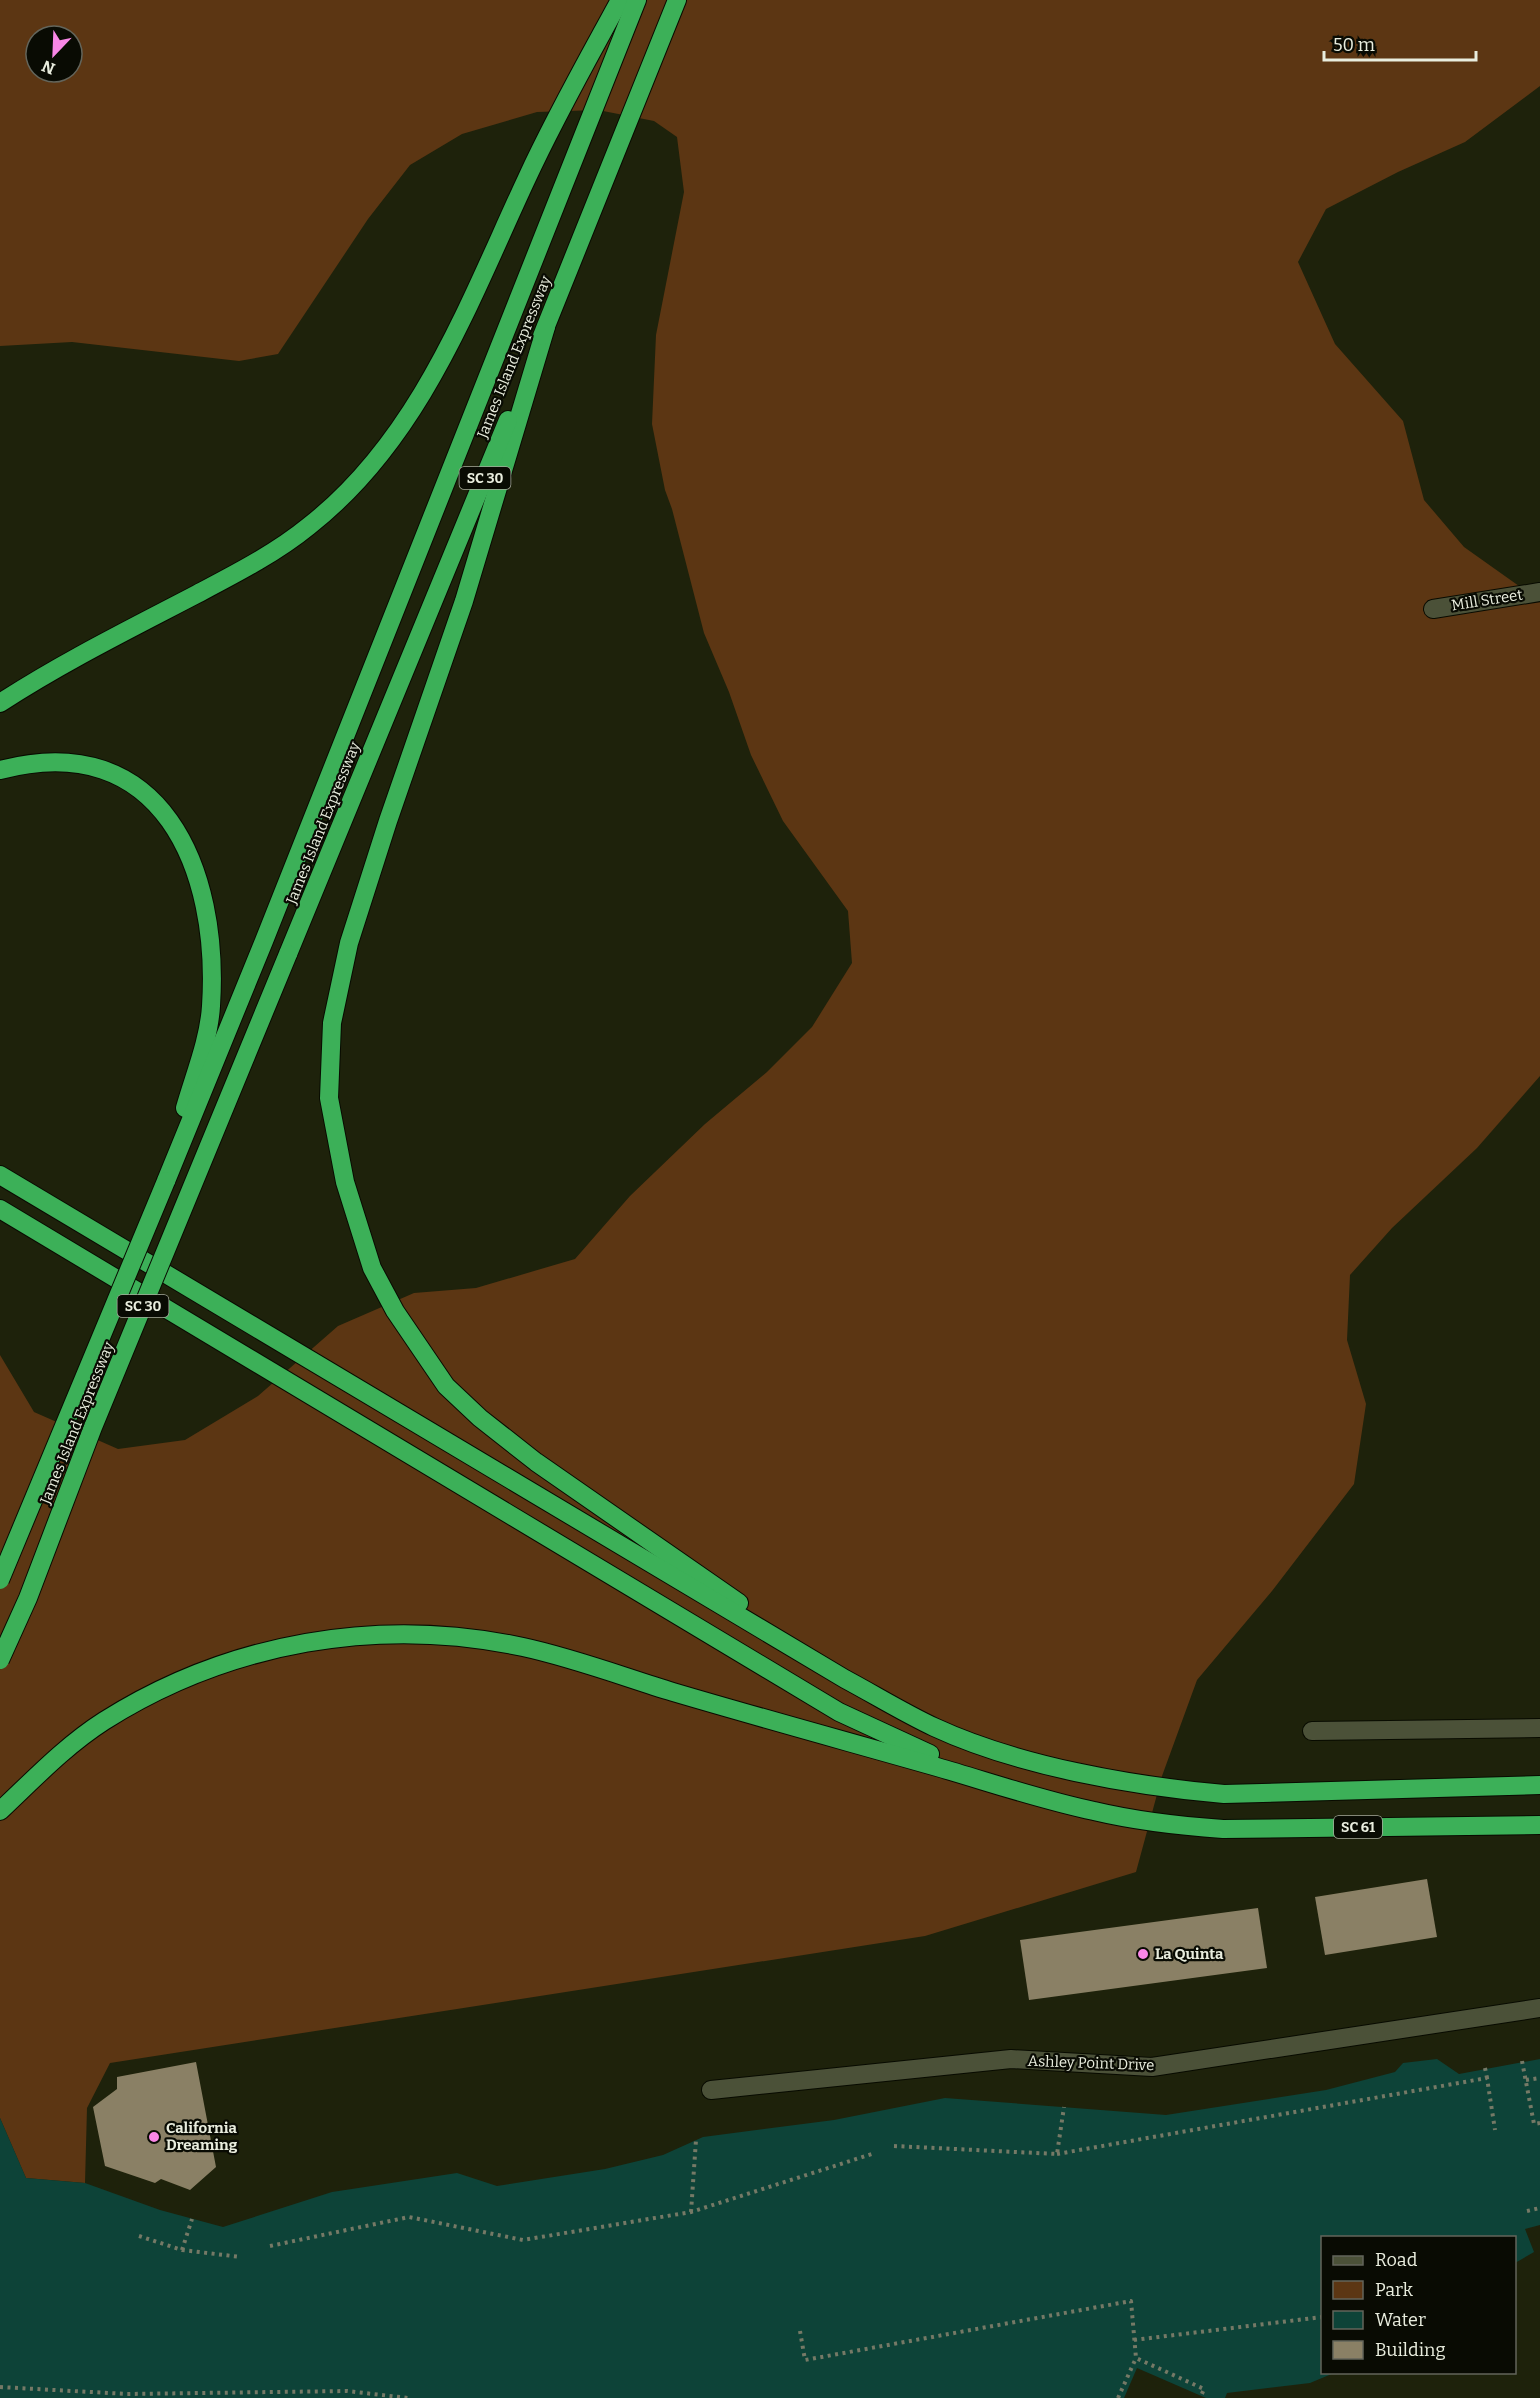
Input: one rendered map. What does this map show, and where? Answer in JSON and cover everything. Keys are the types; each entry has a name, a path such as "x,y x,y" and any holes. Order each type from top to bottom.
{"highway":[{"path":"0,703 36,679 235,574 308,527 352,489 405,424 432,379 542,145 620,0"},
{"name":"James Island Expressway","path":"0,1580 268,930 638,0"},
{"name":"James Island Expressway","path":"0,1660 28,1598 93,1427 546,327 677,0"},
{"path":"546,327 464,601 349,944 332,1023 329,1098 345,1182 372,1268 395,1311 446,1386 480,1418 536,1462 845,1679"},
{"path":"0,770 22,764 60,760 112,771 146,795 161,809 180,834 207,917 212,952 211,1009 166,1181"},
{"path":"0,1175 845,1679 936,1728 1018,1757 1129,1782 1183,1791 1224,1794 1540,1785"},
{"path":"0,1209 839,1712 908,1746 1025,1792"},
{"path":"0,1811 61,1754 102,1722 181,1680 234,1660 279,1648 338,1636 392,1633 457,1636 525,1648 787,1726 1025,1792"},
{"name":"SC 61","path":"1025,1792 1093,1811 1177,1826 1223,1829 1540,1825"}],"street":[{"name":"Mill Street","path":"1433,609 1540,592"},
{"path":"1312,1731 1540,1728"},
{"name":"Ashley Point Drive","path":"711,2090 1011,2060 1152,2067 1540,2008"}],"path":[{"path":"1522,2061 1534,2124 1540,2122"},
{"path":"1485,2068 1496,2130"},
{"path":"894,2146 1057,2154 1487,2078"},
{"path":"1526,2080 1540,2078"},
{"path":"1057,2154 1064,2107"},
{"path":"691,2212 696,2140"},
{"path":"270,2246 409,2217 523,2240 691,2212 874,2153"},
{"path":"1527,2211 1540,2208"},
{"path":"182,2250 192,2219"},
{"path":"139,2236 182,2250 241,2257"},
{"path":"800,2331 805,2360 1131,2301 1136,2358 1118,2398"},
{"path":"1134,2340 1321,2317"},
{"path":"1136,2358 1204,2389 1201,2396"},
{"path":"0,2387 127,2394 347,2391 408,2398"}],"green space":[{"path":"0,0 1540,0 1540,86 1465,142 1398,172 1326,209 1298,262 1335,344 1403,421 1424,500 1464,547 1540,601 1540,1076 1477,1148 1392,1228 1350,1275 1347,1340 1366,1404 1354,1484 1272,1591 1197,1680 1162,1776 1136,1872 925,1936 110,2063 87,2108 85,2183 26,2178 0,2118 0,1355 34,1412 118,1449 185,1440 258,1396 338,1326 414,1293 476,1288 575,1259 630,1196 705,1124 767,1072 812,1027 852,963 848,911 783,821 751,755 729,692 704,633 665,490 652,424 656,335 684,192 677,137 654,121 598,110 537,112 462,134 410,165 368,219 278,354 239,361 72,342 0,346"}],"water":[{"path":"1437,2059 1459,2074 1540,2059 1540,2225 1525,2229 1534,2252 1516,2262 1516,2236 1321,2236 1321,2374 1332,2374 1310,2383 1227,2393 1225,2398 0,2398 0,2118 26,2178 85,2183 160,2210 223,2227 332,2192 457,2173 497,2186 605,2169 663,2155 703,2137 834,2120 945,2098 1166,2115 1326,2090 1395,2072 1403,2063"}],"pier":[{"path":"1137,2368 1206,2398 1124,2398"}],"building":[{"path":"1427,1879 1437,1937 1325,1955 1315,1897"},
{"name":"La Quinta","path":"1258,1908 1267,1968 1029,2000 1020,1940"},
{"name":"California Dreaming","path":"196,2062 216,2167 190,2190 161,2179 155,2183 105,2166 93,2107 117,2089 117,2077"}],"place":[{"name":"La Quinta","path":"1143,1954"},
{"name":"California Dreaming","path":"154,2137"}]}
